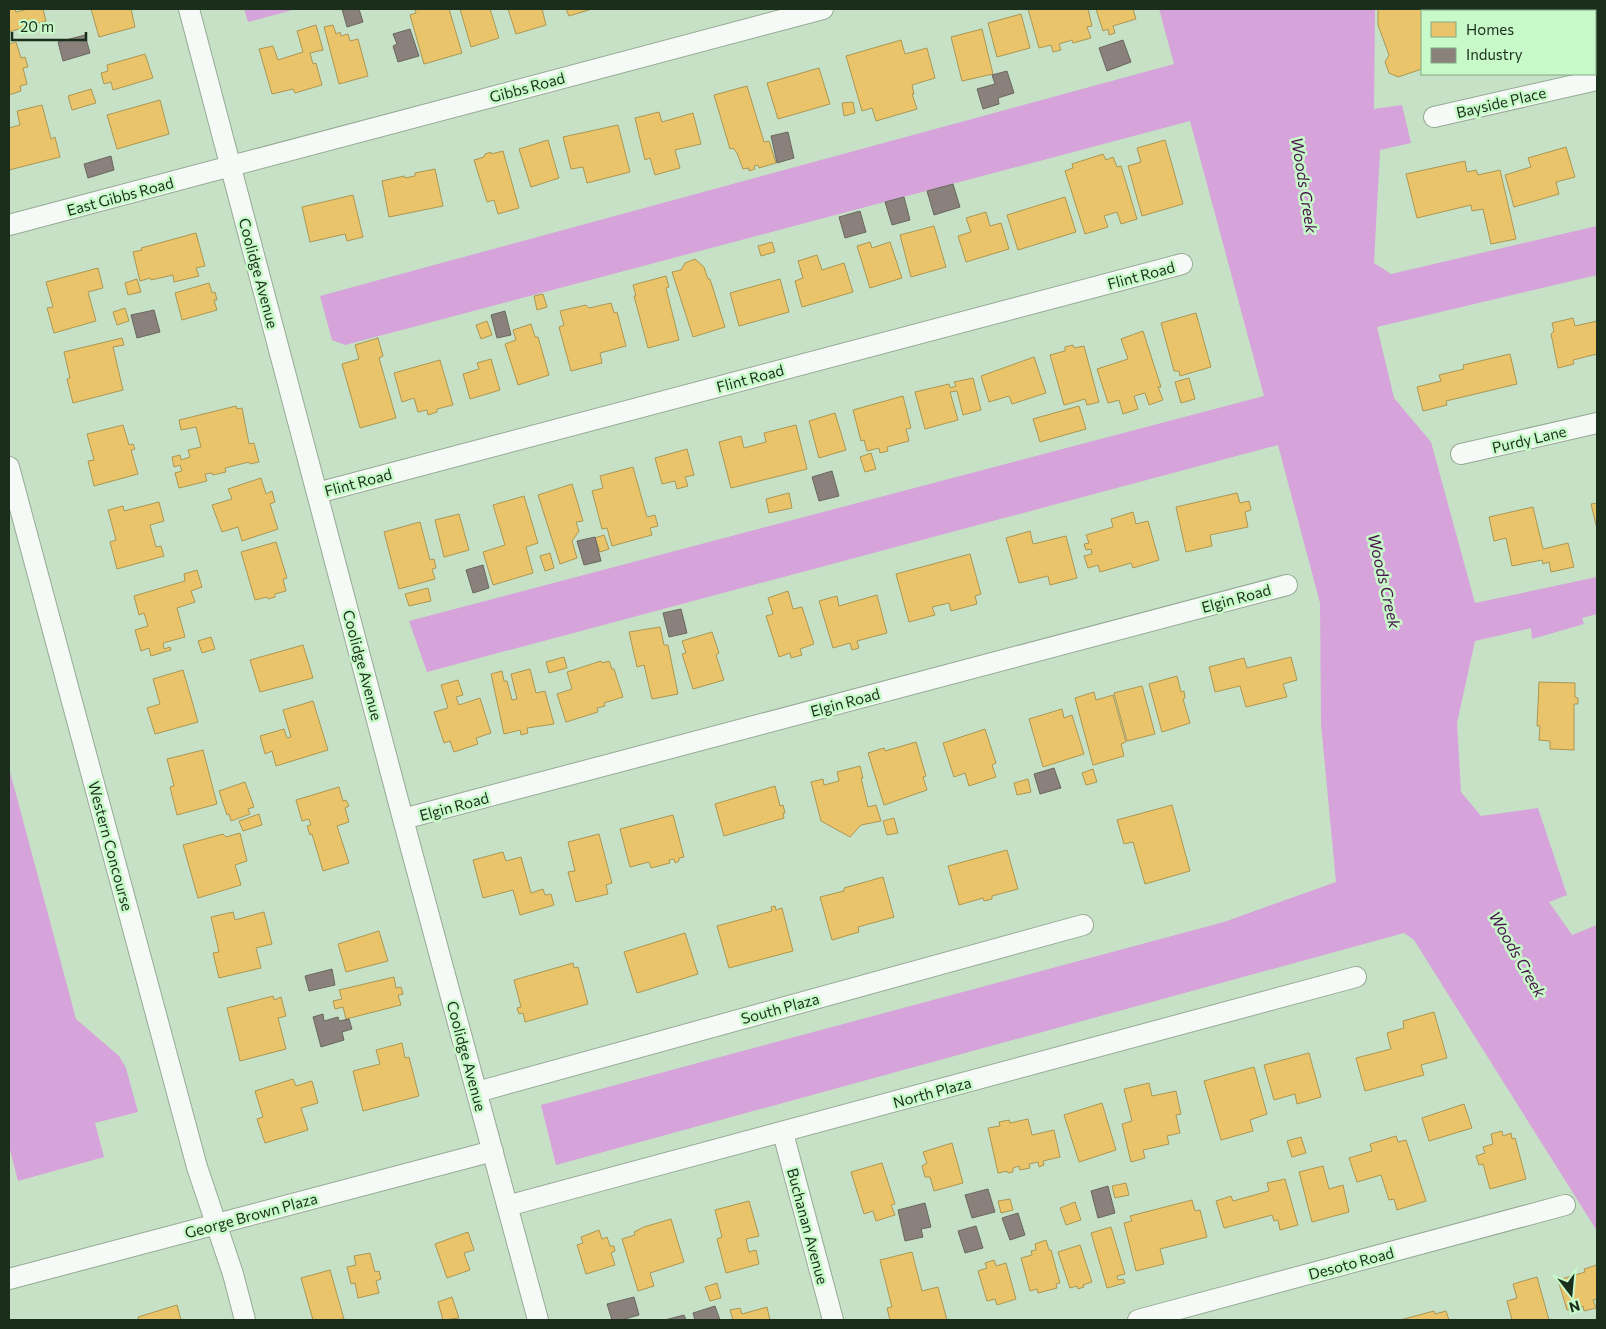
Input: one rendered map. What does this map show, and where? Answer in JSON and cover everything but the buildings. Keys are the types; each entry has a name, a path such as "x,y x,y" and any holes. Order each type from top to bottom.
{"street":[{"name":"Coolidge Avenue","path":"189,9 403,820 538,1320"},
{"name":"Gibbs Road","path":"231,166 823,9"},
{"name":"Bayside Place","path":"1434,117 1597,80"},
{"name":"East Gibbs Road","path":"9,225 231,166"},
{"name":"Flint Road","path":"317,492 1182,264"},
{"name":"Purdy Lane","path":"1461,454 1597,423"},
{"name":"Western Concourse","path":"9,467 192,1148 233,1274 245,1320"},
{"name":"Elgin Road","path":"403,820 1287,585"},
{"name":"South Plaza","path":"477,1092 1083,925"},
{"name":"North Plaza","path":"508,1206 1356,977"},
{"name":"Buchanan Avenue","path":"783,1132 833,1320"},
{"name":"George Brown Plaza","path":"9,1279 493,1151"},
{"name":"Desoto Road","path":"1138,1320 1565,1206"}],"water":[{"path":"244,9 296,9 248,22"},
{"name":"Woods Creek","path":"1159,9 1375,9 1374,109 1402,105 1411,143 1380,150 1374,263 1391,274 1597,226 1597,275 1377,327 1394,398 1431,442 1475,603 1597,577 1597,614 1582,618 1584,624 1532,639 1531,628 1475,641 1457,723 1461,792 1481,816 1538,808 1567,895 1549,902 1572,935 1597,925 1597,1231 1414,940 1404,933 556,1165 541,1105 1224,922 1336,882 1321,724 1320,603 1278,445 427,672 409,621 1264,396 1190,121 345,345 332,340 320,296 1174,64"},
{"path":"9,768 76,1019 119,1056 126,1068 138,1112 95,1123 104,1157 18,1181 9,1146"}]}
